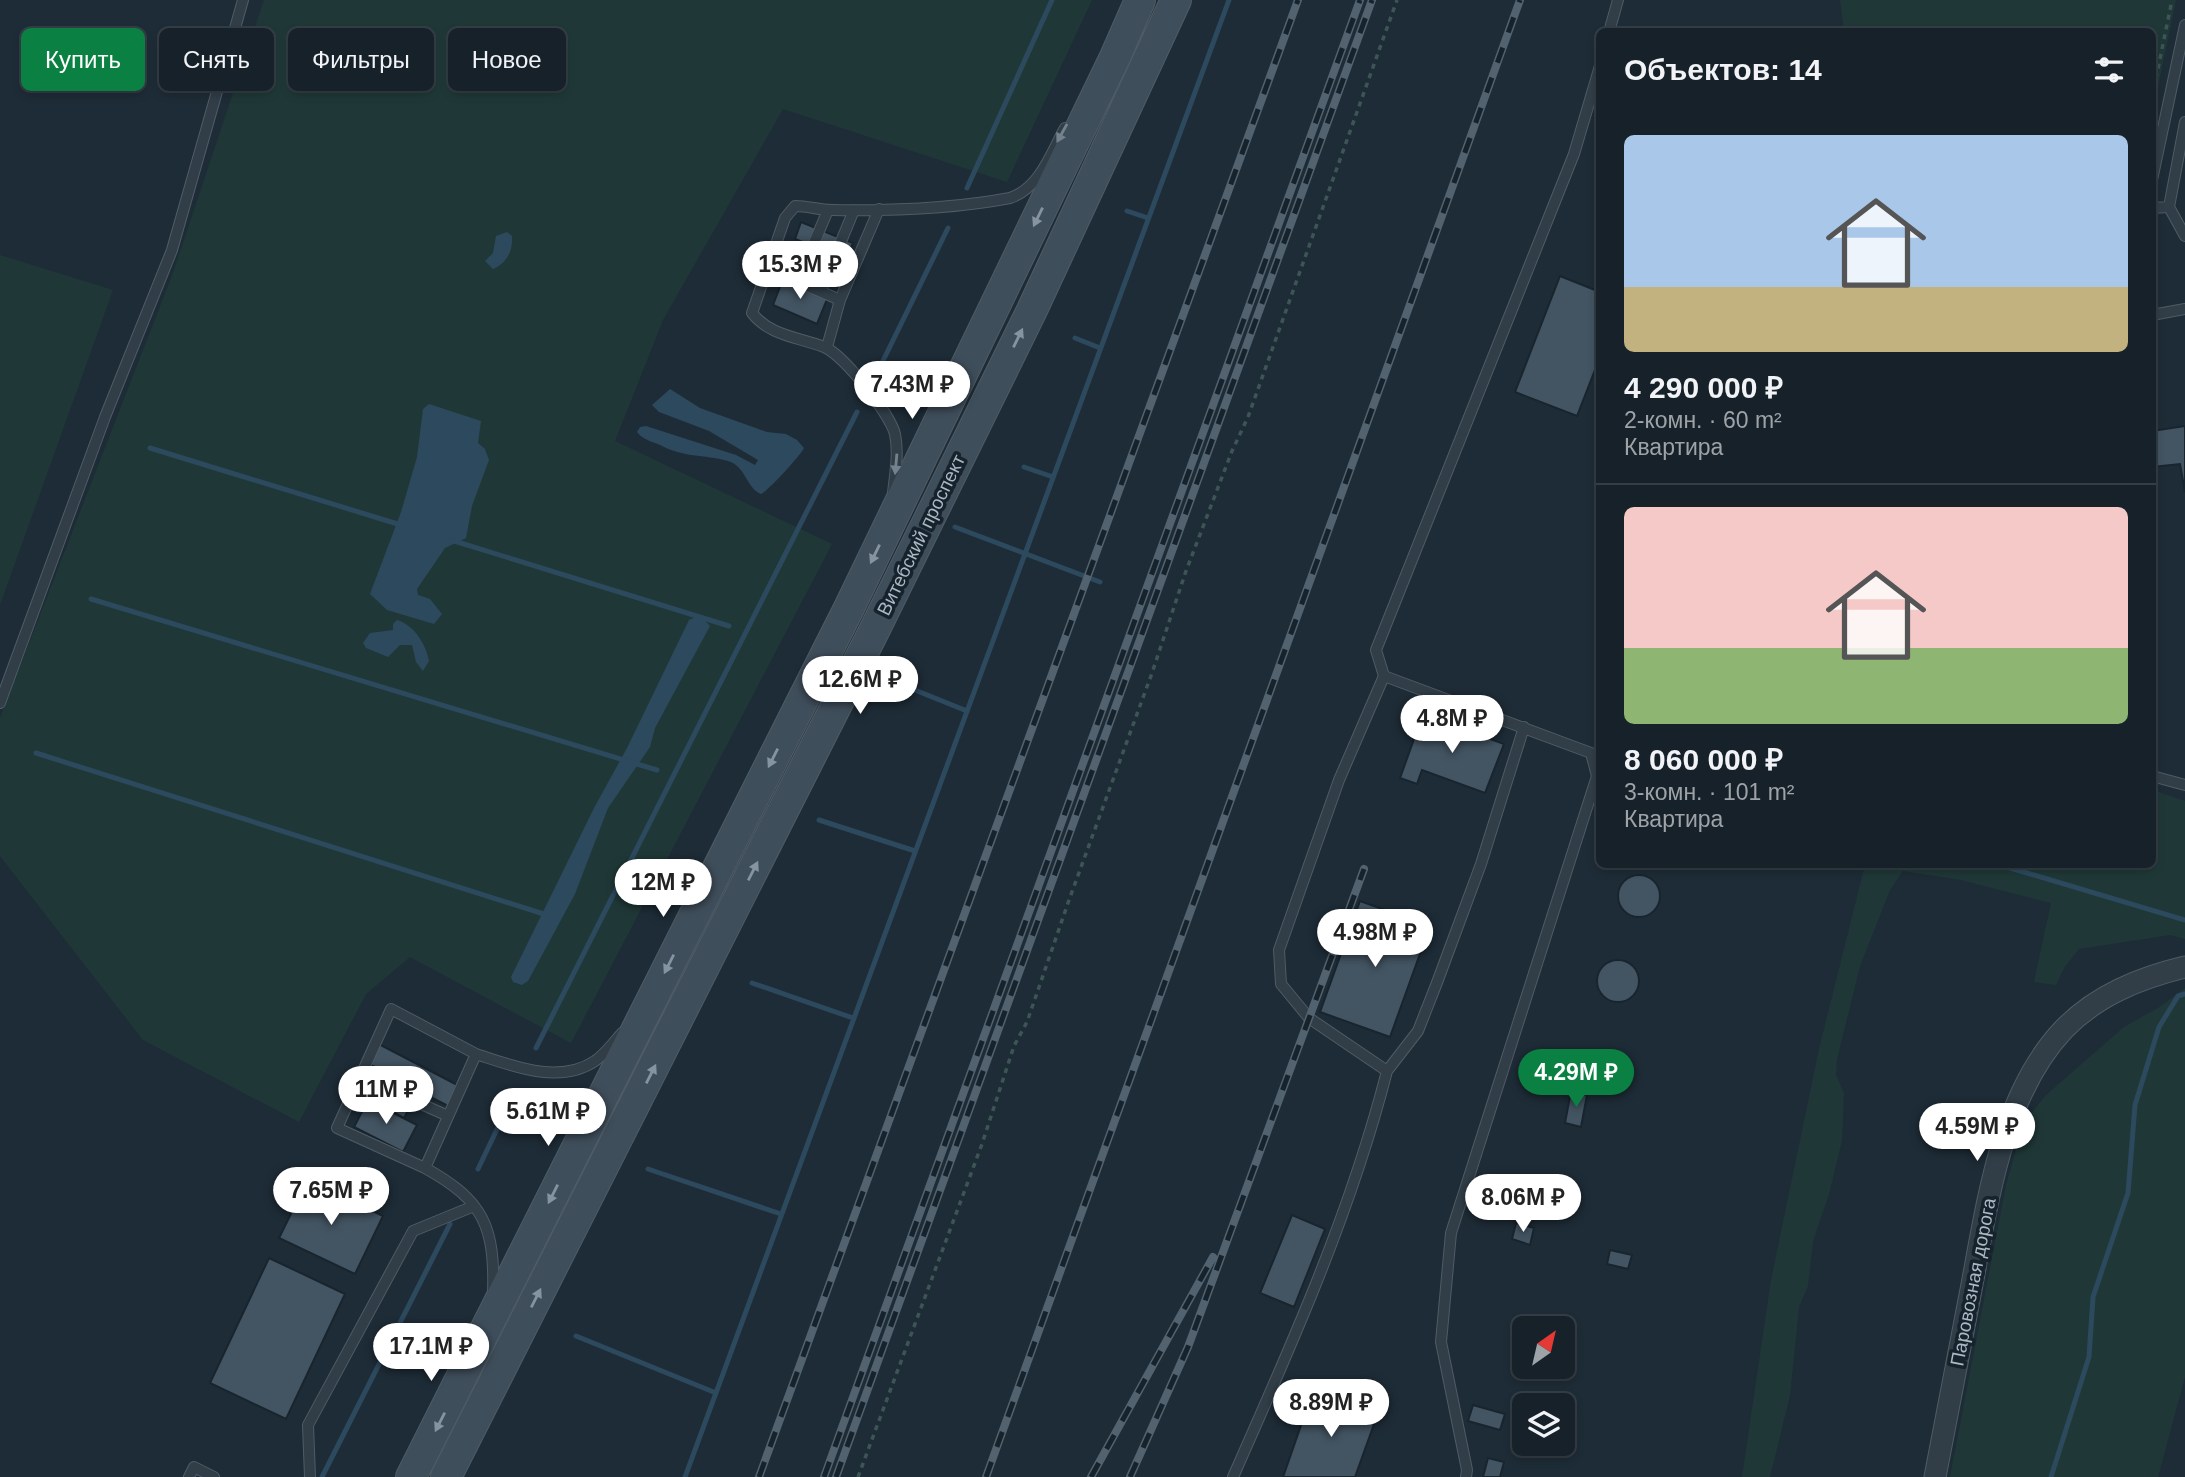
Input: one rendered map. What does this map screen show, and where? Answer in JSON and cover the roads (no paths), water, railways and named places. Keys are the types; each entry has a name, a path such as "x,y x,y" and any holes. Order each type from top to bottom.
{"main road":[{"name":"Витебский проспект","path":"410,1475 890,523 1140,0"},
{"name":"Витебский проспект","path":"446,1477 880,619 1032,310 1176,0"}],"street":[{"name":"Паровозная дорога","path":"1935,1477 1982,1232 2008,1129 2025,1082 2064,1029 2108,994 2184,967"}],"lane":[{"path":"0,703 105,417 172,250 243,0"},
{"path":"1610,28 1618,0"},
{"path":"2156,161 2185,25"},
{"path":"890,523 897,446 894,429 848,366 827,348 761,325 752,313 785,219 795,206 813,205 828,211 879,209 998,200 1018,195 1037,180 1076,109 1115,57"},
{"path":"1387,1071 1309,1018 1281,984 1279,950 1339,780 1384,676 1376,650 1574,155 1596,80"},
{"path":"2185,122 2169,207 2185,236"},
{"path":"2156,208 2169,207"},
{"path":"827,348 840,300 879,209"},
{"path":"821,290 854,210"},
{"path":"798,281 828,211"},
{"path":"766,268 840,300"},
{"path":"2156,314 2185,309"},
{"path":"1384,676 1591,753 1596,772"},
{"path":"1233,1477 1333,1244 1370,1137 1387,1071 1418,1031 1433,993 1480,864 1524,727"},
{"path":"2156,777 2185,785"},
{"path":"1466,1477 1467,1470 1441,1342 1451,1233 1596,779"},
{"path":"492,1317 492,1245 489,1229 474,1206 446,1180 425,1168 337,1128 391,1009 476,1054 534,1071 566,1071 596,1060 650,1002"},
{"path":"425,1168 476,1054"},
{"path":"361,1077 448,1116"},
{"path":"310,1477 308,1425 414,1231 474,1206"},
{"path":"189,1477 194,1467 214,1477"}],"water":[{"path":"507,232 512,236 510,251 505,260 493,269 485,261 493,253 496,236"},
{"path":"670,389 700,408 767,432 786,434 804,448 784,473 761,494 752,487 739,467 728,461 678,452 647,440 637,432 640,427 646,426 736,455 755,465 758,460 709,431 659,412 652,405"},
{"path":"429,404 481,421 478,443 485,449 489,460 472,506 466,538 445,548 417,589 418,595 430,599 442,614 434,624 387,610 370,594 401,512 417,457 423,409"},
{"path":"700,615 710,626 655,728 650,747 608,808 575,894 528,981 522,985 513,982 511,977 689,620"},
{"path":"397,620 409,626 422,642 429,661 423,671 416,662 412,645 400,645 388,657 366,648 363,643 370,633 393,630 393,624"}],"waterway":[{"path":"967,188 1052,0"},
{"path":"685,1477 1229,0"},
{"path":"1127,211 1148,218"},
{"path":"878,371 948,228"},
{"path":"1075,338 1100,348"},
{"path":"536,1048 857,412"},
{"path":"150,448 401,525"},
{"path":"1024,467 1053,477"},
{"path":"955,527 1100,582"},
{"path":"451,540 729,626"},
{"path":"91,599 657,770"},
{"path":"890,680 967,711"},
{"path":"36,753 547,915"},
{"path":"819,820 915,851"},
{"path":"2010,868 2185,920"},
{"path":"752,983 853,1018"},
{"path":"2051,1477 2089,1357 2093,1297 2128,1193 2135,1105 2159,1027 2178,996 2185,994"},
{"path":"478,1169 511,1100"},
{"path":"648,1169 781,1214"},
{"path":"322,1477 450,1224"},
{"path":"576,1336 716,1393"}],"railway":[{"path":"759,1477 1298,0"},
{"path":"824,1477 1360,0"},
{"path":"836,1477 1372,0"},
{"path":"986,1477 1520,0"},
{"path":"1130,1477 1188,1347 1364,869"},
{"path":"1091,1477 1213,1257"}]}
